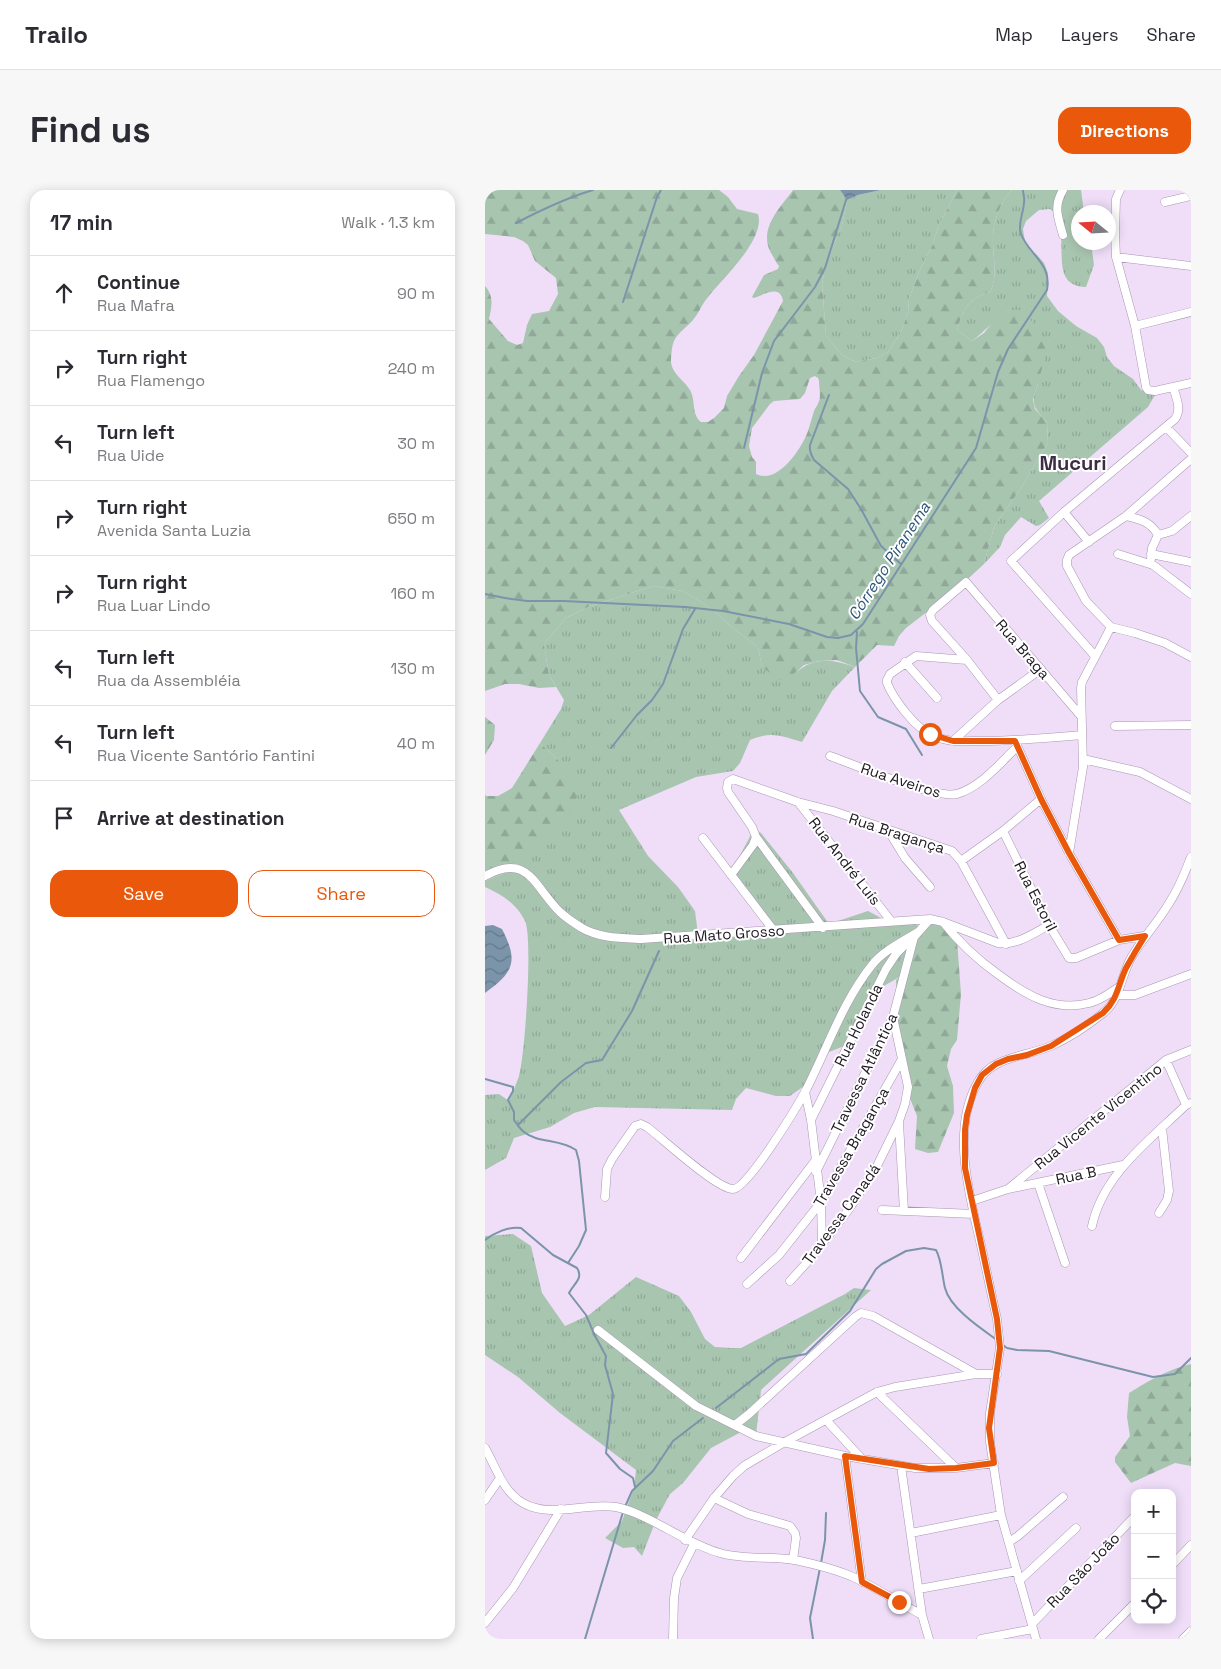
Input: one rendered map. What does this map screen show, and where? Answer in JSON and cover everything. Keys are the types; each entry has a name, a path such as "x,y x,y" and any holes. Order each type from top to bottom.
{"street":[{"path":"1063,190 1058,199 1057,210 1063,235"},
{"path":"1120,190 1116,199 1116,257 1135,326 1146,388 1151,391 1191,383"},
{"path":"1165,202 1191,196"},
{"path":"1116,257 1191,266"},
{"path":"1135,326 1191,312"},
{"path":"1095,656 1011,561 1064,512 1179,414 1173,387"},
{"path":"1166,427 1191,453"},
{"path":"1191,459 1126,516 1069,555 1067,560 1067,566 1086,601 1111,627 1165,643 1191,656"},
{"path":"1064,512 1089,542"},
{"path":"1126,516 1148,524 1158,535"},
{"path":"1158,535 1173,531 1191,516"},
{"path":"1153,565 1151,554 1158,535"},
{"path":"1118,554 1153,565 1191,594"},
{"path":"1151,554 1191,562"},
{"name":"Rua Braga","path":"967,660 932,621 930,615 933,610 966,582 1080,715"},
{"path":"1069,853 1083,759 1080,715 1082,682 1111,627"},
{"path":"998,700 967,660 916,656 890,674 887,680 889,687 906,713 923,730 939,738 953,741 1016,744 1082,735"},
{"path":"905,662 937,698"},
{"path":"953,741 998,700 1041,669"},
{"path":"1115,726 1191,725"},
{"path":"1016,744 1041,799 1069,853 1119,940 1145,936"},
{"name":"Rua Aveiros","path":"829,756 929,791 951,795 967,790 978,783 1016,744"},
{"path":"1083,759 1140,772 1191,799"},
{"name":"Rua Bragança","path":"756,837 752,826 730,797 727,788 730,780 736,779 798,802 833,811 945,848 955,854 961,861 1003,831 1041,799"},
{"name":"Rua André Luís","path":"798,802 891,921"},
{"path":"888,830 905,858 930,886"},
{"name":"Rua Estoril","path":"1003,831 1049,925 1067,956 1071,959 1076,958 1119,940"},
{"path":"731,875 753,845 756,837"},
{"path":"756,837 823,928"},
{"path":"703,838 773,931"},
{"path":"1036,1639 1001,1515 989,1428 1000,1343 997,1319 965,1168 965,1130 972,1095 978,1081 988,1069 1002,1061 1033,1053 1069,1036 1111,1006 1129,963 1145,936 1169,904 1191,857"},
{"path":"961,861 1006,944 1013,943 1049,925"},
{"name":"Rua Mato Grosso","path":"485,876 501,868 517,868 524,871 560,912 583,929 610,937 641,939 823,928 930,919 943,922 998,944 1006,944"},
{"name":"Travessa Atlântica","path":"816,1172 893,1017 916,934 930,919"},
{"path":"943,922 957,940 976,958 1027,995 1061,1006 1080,1005 1096,1001 1118,991 1130,995 1154,989 1191,974"},
{"path":"605,1197 605,1177 612,1159 638,1124 647,1127 723,1187 735,1190 739,1188 756,1168 805,1092 846,1008 867,972 881,956 916,934"},
{"name":"Rua Holanda","path":"811,1120 886,968 916,934"},
{"path":"893,1017 902,1059"},
{"name":"Rua Vicente Vicentino","path":"1008,1189 1166,1060 1191,1050"},
{"name":"Travessa Canadá","path":"791,1281 849,1209 876,1168 899,1121 905,1104 908,1087 902,1059"},
{"name":"Travessa Bragança","path":"747,1284 779,1255 821,1202 902,1059"},
{"path":"1091,1226 1100,1201 1123,1165 1189,1104 1166,1060"},
{"path":"805,1092 811,1120 821,1202 822,1244"},
{"path":"899,1121 904,1210"},
{"path":"1159,1213 1167,1200 1169,1191 1162,1128"},
{"path":"741,1258 815,1161"},
{"name":"Rua B","path":"971,1201 1008,1189 1123,1165"},
{"path":"1038,1183 1065,1263"},
{"path":"881,1210 974,1214"},
{"path":"735,1425 861,1313 873,1316 976,1374"},
{"path":"598,1330 696,1406 735,1425 748,1434 845,1456 901,1466 929,1469 994,1463"},
{"path":"685,1540 714,1498 733,1476 745,1466 783,1442 877,1392 890,1388 976,1374 997,1374"},
{"path":"877,1392 956,1468"},
{"path":"826,1420 862,1458"},
{"path":"485,1448 500,1478 516,1499 524,1504 540,1509 616,1508 647,1519 694,1544 729,1556 793,1560 844,1574 922,1615"},
{"path":"845,1456 862,1582"},
{"path":"901,1466 922,1615 929,1639"},
{"path":"485,1500 500,1478"},
{"path":"1009,1542 1019,1536 1063,1497"},
{"path":"714,1498 748,1514 790,1526 796,1538 793,1560"},
{"path":"485,1623 513,1588 561,1509"},
{"path":"911,1533 1001,1515"},
{"name":"Rua São João","path":"1033,1627 1131,1520"},
{"path":"1019,1581 1076,1528"},
{"path":"673,1639 674,1598 677,1578 694,1544"},
{"path":"1176,1561 1190,1546"},
{"path":"919,1589 1017,1571"},
{"path":"1099,1639 1131,1607"},
{"path":"981,1639 1033,1627"},
{"path":"1183,1639 1191,1631"}],"green space":[{"path":"485,190 719,190 728,197 737,209 758,214 759,224 756,235 749,247 673,343 672,366 692,394 698,419 701,422 708,422 724,408 727,396 754,355 783,301 779,293 775,292 752,297 764,275 778,269 779,266 771,253 767,236 772,219 793,190 840,190 847,200 842,225 828,259 822,283 826,336 842,355 856,362 877,358 888,352 901,332 908,312 909,299 919,272 932,246 939,225 957,190 1012,190 1001,205 994,224 995,272 993,285 990,292 976,298 967,306 957,330 972,341 984,333 996,318 1009,310 1022,310 1035,325 1047,351 1033,400 1035,409 1047,422 1048,443 1021,488 994,527 984,564 958,588 906,628 894,646 877,645 855,667 837,660 819,661 804,665 794,674 780,680 762,667 758,647 712,609 683,591 653,586 588,607 566,618 544,644 549,675 556,687 539,688 519,684 505,684 485,691 485,286 490,294 491,301 489,319 508,341 517,345 523,343 527,325 532,314 549,311 558,294 556,278 535,261 528,245 514,237 485,234","holes":["815,376 818,378 820,399 805,438 795,455 781,470 773,474 764,476 756,474 756,462 752,457 749,446 752,428 770,404 774,401 800,399 805,393 810,378"]},
{"path":"881,190 957,190 939,225 932,246 919,272 909,299 908,312 901,332 888,352 877,358 856,362 842,355 826,336 822,283 828,259 842,225 847,200 858,195"},
{"path":"1012,190 1081,190 1083,205 1071,205 1071,250 1092,250 1094,265 1086,287 1073,284 1066,277 1063,267 1061,230 1057,218 1050,209 1039,210 1026,221 1023,229 1025,242 1030,250 1044,263 1048,273 1047,296 1058,311 1076,326 1097,338 1114,366 1133,379 1141,390 1155,395 1148,407 1039,501 1049,518 1036,526 1021,517 1005,535 1000,547 984,564 994,527 1021,488 1048,443 1047,422 1034,404 1038,383 1009,310 972,341 957,330 967,306 976,298 990,292 993,285 995,272 994,224 1001,205"},
{"path":"653,586 683,591 712,609 758,647 762,667 794,674 809,664 823,661 839,662 855,667 832,691 802,742 782,736 758,737 750,740 740,763 733,771 696,777 619,810 648,856 678,887 695,911 699,942 773,926 727,874 738,859 754,829 761,833 793,873 829,924 868,911 883,919 896,917 907,919 917,925 921,931 903,975 882,987 875,997 864,1028 852,1043 829,1052 811,1081 790,1096 776,1096 746,1088 736,1099 732,1110 595,1107 574,1113 550,1127 514,1138 506,1158 485,1170 485,1095 499,1094 509,1101 519,1076 526,1022 528,949 525,921 508,900 485,887 485,881 503,874 557,759 540,743 561,709 564,700 549,675 544,644 566,618 588,607"},
{"path":"485,717 495,725 494,740 485,755"},
{"path":"540,743 557,759 579,793 565,819 547,838 503,874 485,881 485,794 486,796 498,796 512,788"},
{"path":"929,922 942,925 957,940 961,994 957,1040 951,1049 947,1066 953,1086 954,1113 938,1152 928,1153 915,1149 917,1116 905,1086 899,1052 896,980 903,975 921,931"},
{"path":"513,1234 531,1246 542,1293 565,1326 589,1315 636,1277 679,1296 691,1312 705,1339 715,1347 741,1348 854,1288 871,1290 761,1390 756,1435 743,1431 711,1448 683,1483 670,1494 656,1520 642,1556 634,1547 623,1548 605,1538 622,1521 634,1488 636,1470 560,1413 518,1377 485,1355 485,1236"},
{"path":"1191,1364 1191,1466 1175,1463 1131,1483 1115,1462 1115,1457 1130,1436 1127,1417 1129,1393 1167,1372"}],"water":[{"path":"840,190 881,190 858,195 847,200"},
{"path":"493,925 502,929 512,957 508,972 485,993 485,926"}],"waterway":[{"path":"516,223 554,205 593,190"},
{"path":"623,302 657,197 661,190"},
{"name":"Córrego Piranema","path":"485,594 527,601 685,607 723,611 789,624 827,637 838,638 851,635 863,624 976,448 998,372 1008,349 1047,290 1048,281 1043,266 1025,241 1020,230 1024,200 1023,190"},
{"path":"744,448 762,373 774,341 815,287 825,268 847,197"},
{"path":"829,395 810,445 811,455 814,460 848,489 881,546 901,564"},
{"path":"611,748 637,715 652,700 663,684 683,629 695,609"},
{"path":"857,632 856,648 860,691 878,717 906,729 922,755"},
{"path":"519,1124 561,1082 586,1063 602,1060 632,1011 659,951"},
{"path":"485,1079 513,1087 508,1100 514,1112 514,1120 524,1132 535,1138 563,1144 576,1150 579,1161 586,1230 579,1246 568,1263"},
{"path":"485,1240 502,1231 521,1228 553,1255 577,1268 579,1278 569,1293 586,1315 606,1356 605,1365 613,1394 606,1453 620,1469 633,1478 635,1487"},
{"path":"716,1408 779,1359 806,1354 850,1311 876,1269 906,1251 924,1248 936,1250 941,1264 945,1288 953,1303 982,1330 997,1340"},
{"path":"1003,1345 1017,1350 1049,1351 1153,1377 1175,1374 1191,1358"},
{"path":"625,1507 632,1491 653,1471 673,1441 703,1418"},
{"path":"585,1639 623,1512"},
{"path":"821,1563 825,1540 826,1513"},
{"path":"813,1639 810,1618 820,1568"}],"district":[{"name":"Mucuri","path":"1073,463"}],"route":[{"path":"899,1602 862,1582 845,1456 929,1469 994,1463 989,1428 1000,1348 997,1319 965,1168 965,1130 972,1095 978,1081 988,1069 1002,1061 1027,1055 1051,1046 1069,1036 1111,1006 1117,995 1126,968 1145,936 1119,940 1069,853 1041,799 1015,741 953,741 930,734"}]}
